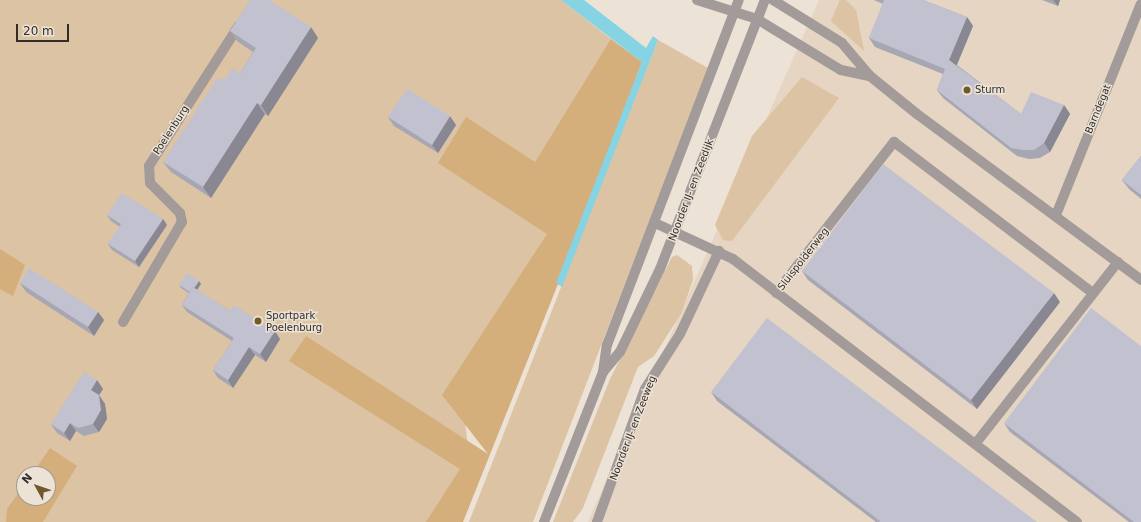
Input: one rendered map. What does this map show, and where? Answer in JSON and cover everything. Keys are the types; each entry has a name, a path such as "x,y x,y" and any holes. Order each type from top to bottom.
{"street":[{"path":"697,0 757,19 841,70 870,76"},
{"name":"Noorder IJ- en Zeedijk","path":"544,522 603,372 607,345 655,223 739,0"},
{"name":"Noorder IJ- en Zeedijk","path":"603,372 624,345 675,231 765,0"},
{"path":"773,0 842,43 870,76 1141,280"},
{"name":"Barndegat","path":"1056,215 1141,4"},
{"name":"Poelenburg","path":"123,322 182,222 180,213 150,183 149,166 247,13"},
{"name":"Sluispolderweg","path":"1077,522 976,443 776,293 894,142 1093,293"},
{"path":"655,223 699,240 719,251 776,293"},
{"name":"Noorder IJ- en Zeeweg","path":"597,522 645,389 680,334 719,251"},
{"path":"976,443 1118,262"}],"shaded area":[{"name":"Sportpark Poelenburg","path":"0,0 561,0 611,39 568,238 463,405 472,480 445,522 0,522"},
{"path":"819,0 1141,0 1141,522 588,522"},
{"path":"840,0 846,0 856,10 864,51 831,21"},
{"path":"611,39 642,62 558,284 463,522 426,522 460,469 289,361 306,336 488,454 442,395 547,234 438,163 466,117 535,162"},
{"path":"658,40 708,68 533,522 469,522"},
{"path":"802,77 839,98 732,241 723,240 715,225 752,136"},
{"path":"0,249 25,265 13,296 0,289"},
{"path":"677,255 692,266 693,280 681,314 654,356 638,367 583,508 573,522 553,522 610,379 672,257"},
{"path":"50,448 77,466 56,501 56,466 38,466"},
{"path":"16,496 16,506 53,506 43,522 6,522 7,509"}],"water":[{"path":"561,0 584,0 646,48 653,36 658,40 562,287 556,283 642,62"}],"building":[{"path":"250,0 269,0 311,27 261,105 257,103 203,187 163,162 218,77 224,81 232,68 240,73 256,48 230,31"},
{"path":"884,0 923,0 967,17 949,60 1021,114 1031,92 1064,105 1044,143 1034,150 1011,148 937,90 945,69 869,38"},
{"path":"407,89 450,116 432,145 388,117"},
{"path":"1141,156 1141,195 1122,180"},
{"path":"883,164 1054,293 971,400 802,271"},
{"path":"122,193 163,219 135,261 108,244 121,224 107,215"},
{"path":"29,268 98,312 88,327 20,283"},
{"path":"187,273 199,281 190,292 179,285"},
{"path":"193,287 230,311 234,305 275,331 260,354 249,347 228,380 213,370 234,338 182,305"},
{"path":"1091,308 1141,346 1141,522 1134,522 1004,423"},
{"path":"767,318 1037,522 879,522 880,521 711,392"},
{"path":"84,372 97,380 91,390 99,395 101,410 93,424 78,428 70,423 64,433 51,424"}],"place":[{"name":"Sturm","path":"967,90"},
{"name":"Sportpark Poelenburg","path":"258,321"}]}
